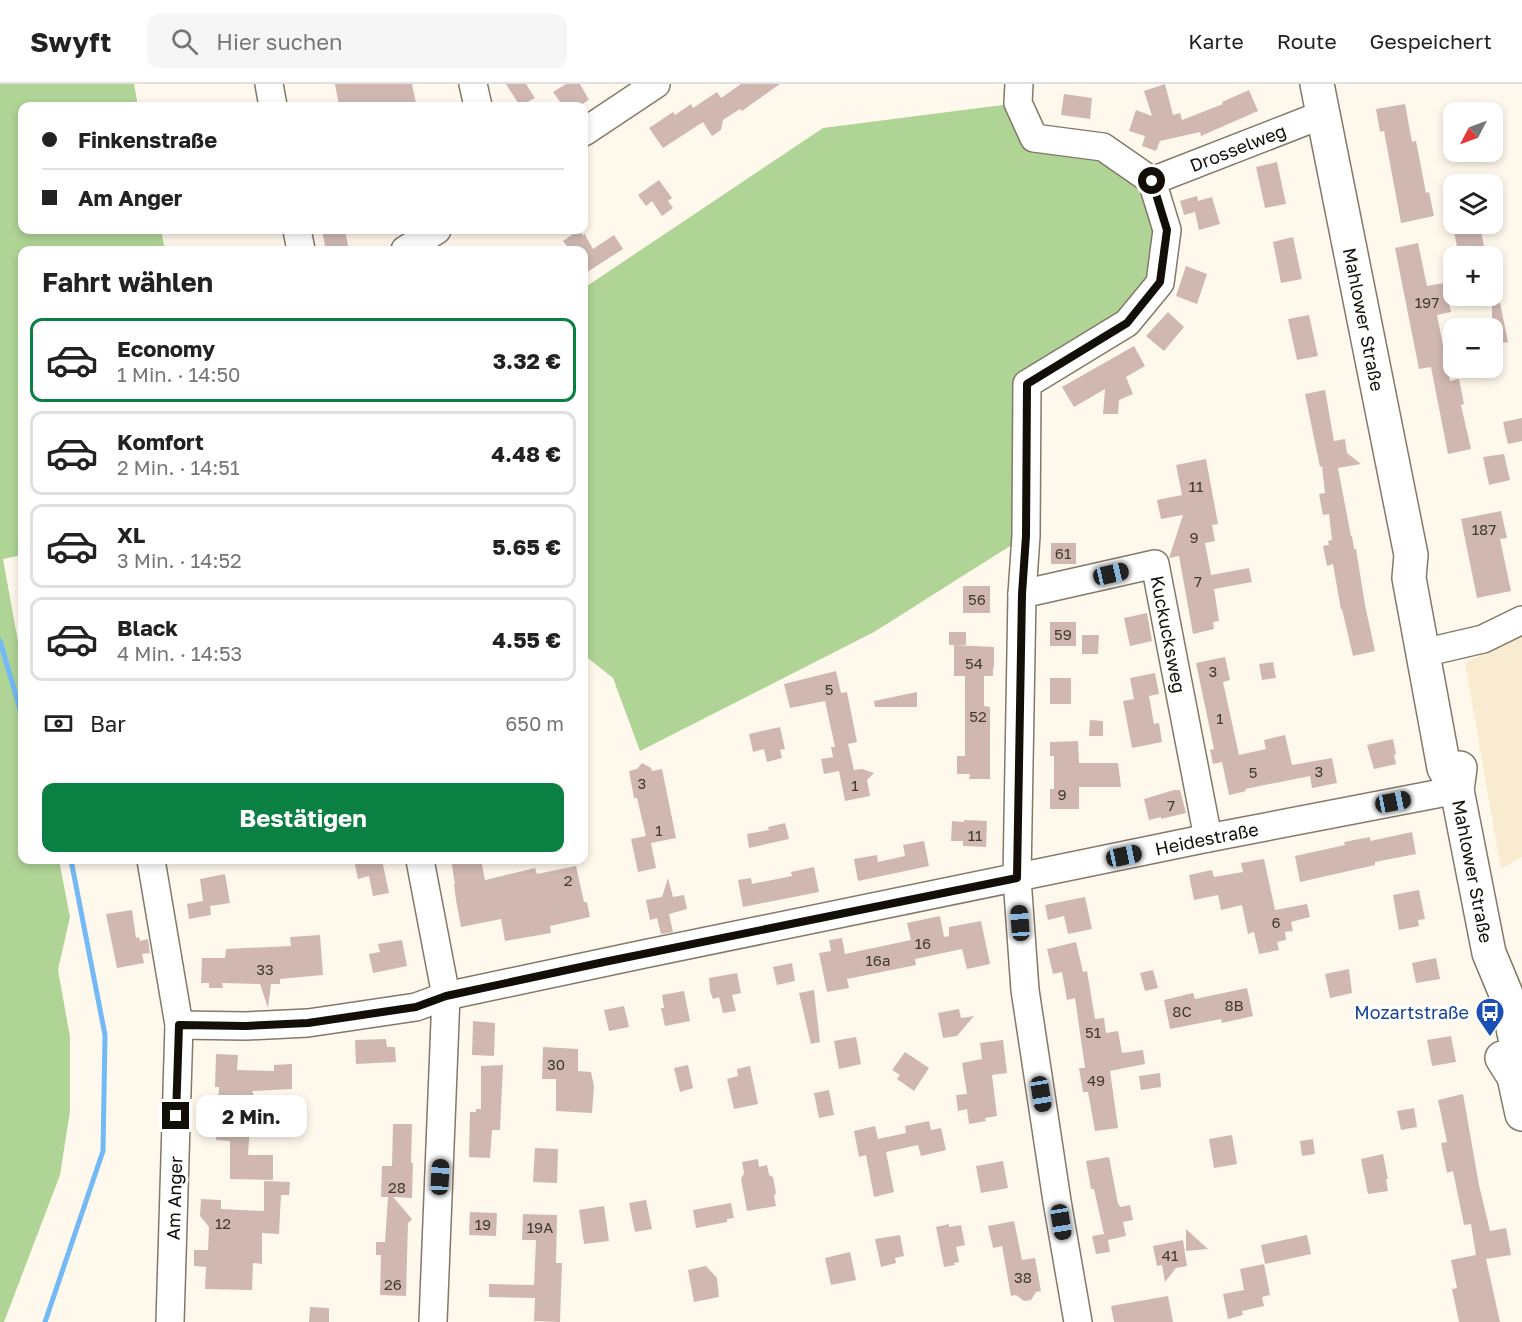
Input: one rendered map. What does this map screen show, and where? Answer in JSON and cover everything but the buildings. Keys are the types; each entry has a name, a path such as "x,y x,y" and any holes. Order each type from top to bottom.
{"main road":[{"name":"Mahlower Straße","path":"1320,99 1411,555 1425,574 1431,651 1461,765 1457,790 1489,953 1506,994 1519,1057 1514,1077 1522,1114"}],"street":[{"path":"269,84 272,102"},
{"path":"473,84 477,102"},
{"path":"588,129 656,84"},
{"path":"1019,84 1018,103 1034,138 1103,147 1152,181 1167,230 1160,282 1127,323 1027,384 1026,536 1022,594 1017,878 1025,990 1078,1322"},
{"name":"Drosselweg","path":"1152,181 1320,99"},
{"path":"411,246 431,234"},
{"name":"Kuckucksweg","path":"1022,594 1155,564 1208,838"},
{"path":"1431,651 1483,639 1522,620"},
{"name":"Heidestraße","path":"179,1025 246,1026 308,1023 416,1007 446,996 634,956 1208,838 1457,790"},
{"name":"Am Anger","path":"152,864 179,1025 170,1322"},
{"path":"421,864 446,996 433,1322"}],"shaded area":[{"path":"1522,634 1522,857 1501,869 1465,663"}],"green space":[{"path":"0,84 134,84 137,102 18,102 18,234 162,234 164,246 18,246 18,556 3,559 18,642 18,864 60,864 70,917 58,970 70,1037 70,1111 60,1175 4,1322 0,1322"},
{"path":"1018,103 1034,138 1103,147 1152,181 1160,283 1027,384 1026,536 874,632 640,751 613,678 588,658 588,285 823,128"}],"waterway":[{"path":"0,641 18,702"},
{"path":"45,1322 103,1151 105,1035 72,864"}],"place":[{"name":"Mozartstraße","path":"1490,1038"}],"route":[{"path":"176,1116 179,1025 246,1026 308,1023 416,1007 446,996 604,962 1017,878 1022,594 1026,536 1027,384 1127,323 1160,282 1167,230 1152,181"}]}
